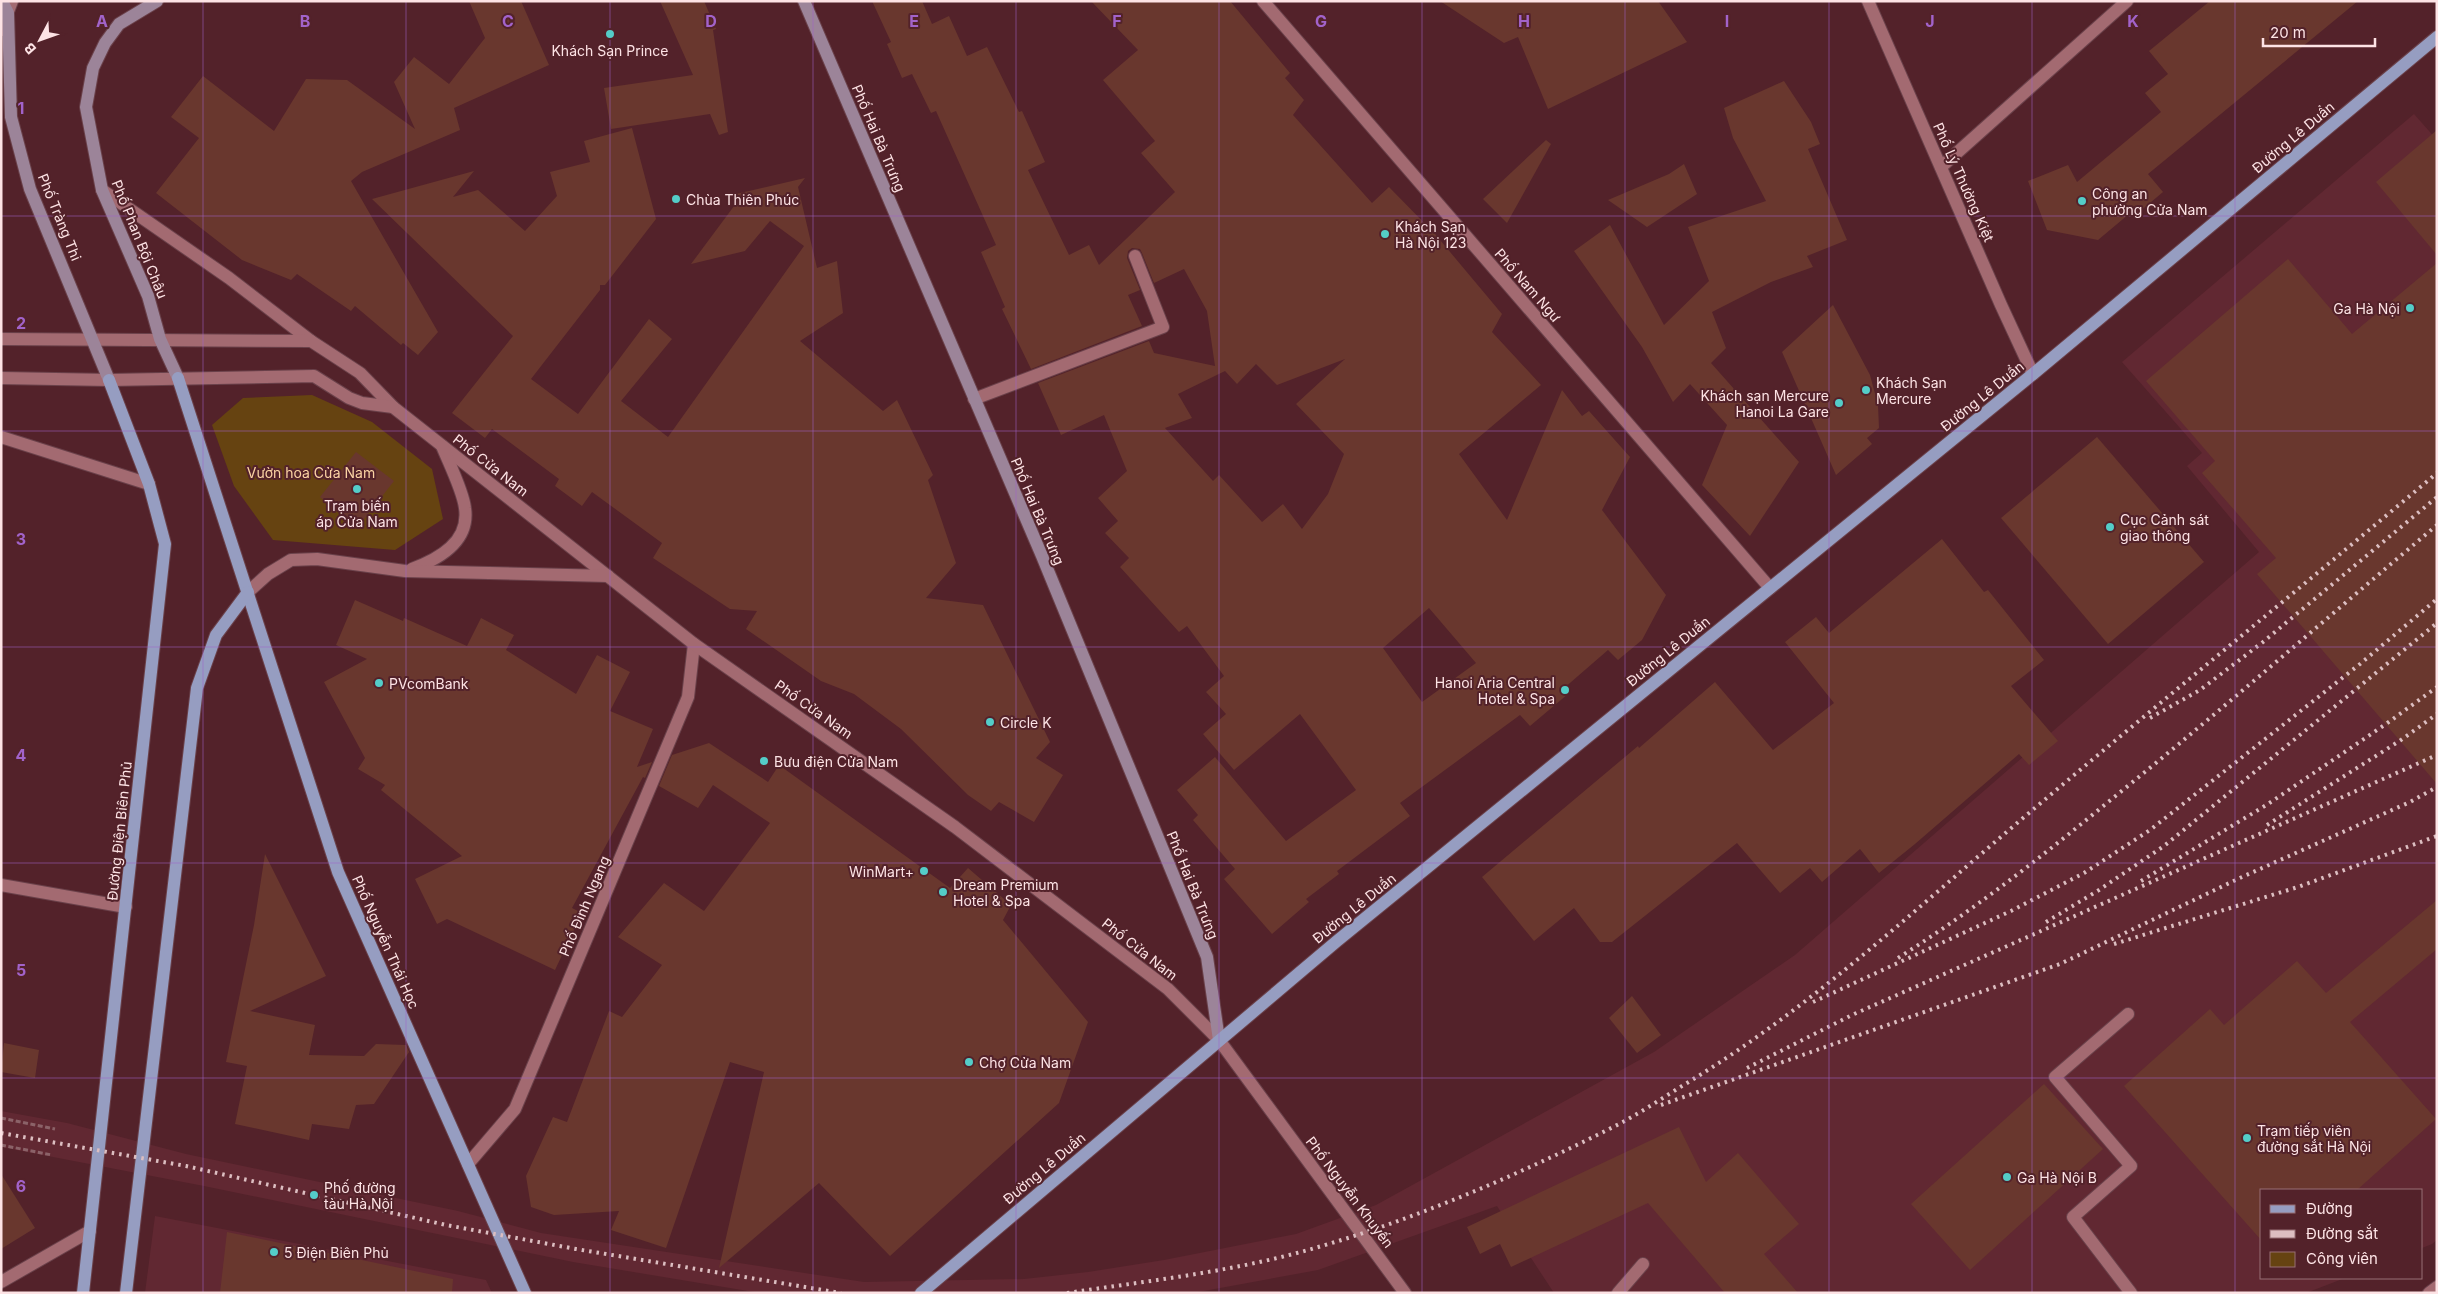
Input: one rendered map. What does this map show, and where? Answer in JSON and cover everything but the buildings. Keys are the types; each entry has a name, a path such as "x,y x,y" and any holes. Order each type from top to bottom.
{"main road":[{"name":"Phố Tràng Thi","path":"2,1 10,7 11,117 30,189 94,338 109,380"},
{"name":"Phố Phan Bội Châu","path":"157,1 119,24 105,43 93,68 86,107 102,190 148,296 160,339 178,378"},
{"name":"Phố Hai Bà Trưng","path":"804,1 1042,556 1207,957 1219,1040"},
{"name":"Đường Lê Duẩn","path":"921,1293 1219,1040 2033,374 2437,37"},
{"name":"Phố Nguyễn Thái Học","path":"178,378 338,872 525,1293"},
{"name":"Đường Điện Biên Phủ","path":"83,1293 164,544 149,484 109,380"},
{"path":"126,1293 197,688 216,635 248,592"}],"street":[{"name":"Phố Nam Ngư","path":"1263,1 1770,588"},
{"name":"Phố Lý Thường Kiệt","path":"1868,1 2033,374"},
{"path":"1941,167 2127,1"},
{"path":"1,30 10,7"},
{"name":"Phố Cửa Nam","path":"102,190 229,278 311,341 360,373 393,407 694,644 955,827 1168,989 1219,1040 1270,1109"},
{"path":"974,399 1163,327 1135,256"},
{"path":"1,339 94,338 311,341"},
{"path":"1,378 109,380 314,376 348,398 362,403 393,407"},
{"path":"1,437 149,484"},
{"path":"405,571 428,563 449,551 462,533 465,508 442,446"},
{"path":"248,592 268,574 291,560 317,559 405,571 608,576"},
{"name":"Phố Đình Ngang","path":"468,1164 515,1109 688,696 694,644"},
{"path":"1,885 126,907"},
{"path":"2128,1014 2055,1077 2131,1166 2072,1217 2130,1293"},
{"name":"Phố Nguyễn Khuyến","path":"1270,1109 1406,1293"},
{"path":"1,1282 90,1231"},
{"path":"1618,1293 1643,1264"},
{"path":"2428,1293 2437,1287"}],"path":[{"path":"1,1118 55,1129"},
{"path":"1,1146 52,1155"}],"shaded area":[{"path":"2414,114 2437,140 2437,1240 2423,1248 2423,1189 2260,1189 2260,1279 2342,1279 2306,1293 1554,1293 1497,1206 1318,1270 1193,1293 760,1293 573,1262 204,1186 1,1147 1,1111 67,1123 186,1154 458,1211 541,1233 864,1282 1024,1279 1088,1272 1164,1260 1296,1234 1376,1205 1654,1052 1795,955 2259,552 2187,466 2202,453 2122,362"},
{"path":"155,1216 486,1280 492,1293 145,1293"}],"green space":[{"name":"Vườn hoa Cửa Nam","path":"312,395 372,422 432,469 443,519 395,550 273,540 234,486 212,425 243,398"}],"railway":[{"path":"1067,1293 1249,1264 1279,1258 1348,1238 1388,1225 1505,1178 1582,1143 1643,1111 1727,1058 1813,995 2437,473"},
{"path":"2150,718 2200,690 2263,642 2437,497"},
{"path":"1898,958 1981,901 2061,840 2195,731 2437,525"},
{"path":"1813,1002 2011,911 2084,873 2150,830 2360,664 2437,599"},
{"path":"2046,922 2099,890 2164,846 2437,623"},
{"path":"2141,881 2268,804 2437,687"},
{"path":"2267,825 2401,740 2437,714"},
{"path":"1747,1068 1852,1015 2437,755"},
{"path":"1661,1105 2060,964 2242,877 2410,802 2437,787"},
{"path":"2114,944 2298,887 2437,836"},
{"path":"1,1133 186,1166 446,1225 576,1249 841,1293"}],"place":[{"name":"Khách Sạn Prince","path":"610,34"},
{"name":"Chùa Thiên Phúc","path":"676,199"},
{"name":"Công an phường Cửa Nam","path":"2082,201"},
{"name":"Khách Sạn Hà Nội 123","path":"1385,234"},
{"name":"Ga Hà Nội","path":"2410,308"},
{"name":"Khách Sạn Mercure","path":"1866,390"},
{"name":"Khách sạn Mercure Hanoi La Gare","path":"1839,403"},
{"name":"Trạm biến áp Cửa Nam","path":"357,489"},
{"name":"Cục Cảnh sát giao thông","path":"2110,527"},
{"name":"PVcomBank","path":"379,683"},
{"name":"Hanoi Aria Central Hotel & Spa","path":"1565,690"},
{"name":"Circle K","path":"990,722"},
{"name":"Bưu điện Cửa Nam","path":"764,761"},
{"name":"WinMart+","path":"924,871"},
{"name":"Dream Premium Hotel & Spa","path":"943,892"},
{"name":"Chợ Cửa Nam","path":"969,1062"},
{"name":"Trạm tiếp viên đường sắt Hà Nội","path":"2247,1138"},
{"name":"Ga Hà Nội B","path":"2007,1177"},
{"name":"Phố đường tàu Hà Nội","path":"314,1195"},
{"name":"5 Điện Biên Phủ","path":"274,1252"}]}
